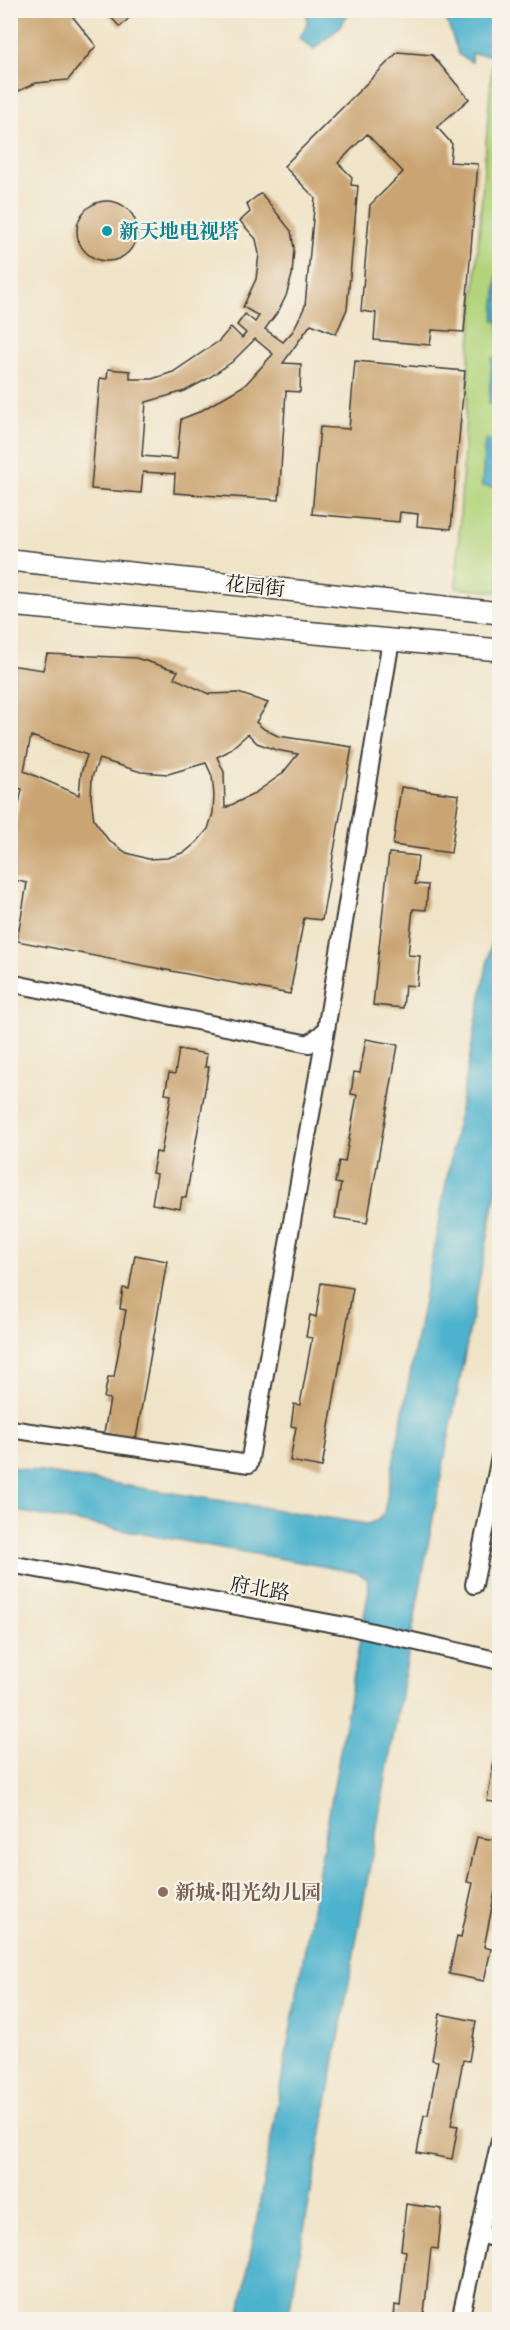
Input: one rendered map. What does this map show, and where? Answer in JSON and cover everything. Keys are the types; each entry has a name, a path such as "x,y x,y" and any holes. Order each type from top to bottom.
{"main road":[{"name":"花园街","path":"10,560 500,613"},
{"name":"花园街","path":"10,605 500,650"}],"street":[{"path":"10,1429 249,1464 326,1030 391,640"},
{"path":"10,983 309,1044 326,1030"},
{"path":"474,1585 500,1457"},
{"name":"府北路","path":"10,1564 351,1627 500,1661"},
{"path":"460,2319 500,2140"},
{"path":"480,2234 500,2240"}],"green space":[{"path":"441,11 499,11 499,592 456,588 469,361 493,55 472,54 472,62 459,55 445,15"}],"water":[{"path":"306,11 356,11 347,15 339,28 314,49 299,38 306,25"},
{"path":"441,11 499,11 499,55 472,54 472,62 459,55 445,15"},
{"path":"497,275 500,276 499,321 494,321"},
{"path":"492,358 499,359 499,405 489,404"},
{"path":"485,440 499,441 499,487 482,486"},
{"path":"499,901 499,1178 429,1539 288,2319 239,2319 369,1589 367,1579 358,1573 338,1569 11,1510 10,1467 367,1524 378,1520 384,1513"}],"building":[{"path":"10,10 80,10 73,17 96,46 68,80 36,83 10,95"},
{"path":"104,10 137,10 120,27"},
{"path":"398,52 432,55 469,99 437,127 452,144 450,162 478,164 464,332 432,330 430,345 374,340 376,313 361,311 370,205 403,172 367,134 338,163 352,177 351,185 358,186 347,309 336,334 311,324 283,363 301,364 300,392 286,391 279,500 174,493 175,474 143,472 141,493 91,489 100,378 107,379 108,369 130,371 130,379 152,379 173,372 219,341 231,327 242,338 246,333 237,325 245,314 255,322 259,316 243,307 256,279 259,254 256,239 240,221 250,212 247,204 261,193 291,231 294,248 292,275 286,296 265,329 283,342 293,331 305,306 315,198 284,166","holes":["255,339 273,354 245,385 199,412 181,419 177,459 142,456 146,402 185,391 207,379 232,362"]},
{"name":"新天地电视塔","path":"101,201 113,201 124,206 132,214 137,231 135,243 124,256 113,261 101,261 90,256 82,248 77,237 77,225 82,214 90,206"},
{"path":"355,361 465,371 451,529 417,526 418,514 400,512 399,522 312,514 320,427 349,429"},
{"path":"47,654 136,658 178,671 174,678 209,694 238,693 268,703 256,722 278,736 352,747 322,920 304,918 290,994 17,941 27,883 10,879 10,847 22,789 10,786 10,665 43,670","holes":["248,734 257,743 276,750 298,754 282,774 252,795 225,808 224,772 217,757 227,752","31,736 87,755 81,773 79,795 24,771","99,759 141,772 168,774 206,763 212,776 214,795 213,813 208,829 185,852 167,858 148,859 127,853 109,841 94,820 91,797 92,777"]},
{"path":"401,787 459,795 451,853 393,845"},
{"path":"389,853 418,856 415,884 428,885 426,910 413,909 408,955 420,956 417,986 405,985 403,1008 373,1005"},
{"path":"10,1002 18,1003 12,1034 10,1034"},
{"path":"366,1039 398,1045 367,1223 335,1218 341,1184 335,1183 339,1161 345,1162 357,1095 351,1094 354,1072 360,1073"},
{"path":"179,1049 207,1054 205,1067 209,1067 186,1198 182,1197 180,1209 152,1204 157,1174 152,1173 156,1152 161,1153 171,1095 165,1094 169,1073 175,1074"},
{"path":"135,1255 167,1261 136,1439 104,1433 110,1399 104,1398 108,1377 114,1377 126,1310 120,1309 123,1288 129,1289"},
{"path":"321,1283 353,1288 322,1467 290,1461 296,1427 291,1426 294,1404 300,1405 312,1338 306,1337 310,1315 316,1317"},
{"path":"498,1736 500,1736 500,1803 487,1801"},
{"path":"477,1837 500,1841 500,1883 497,1882 484,1947 491,1949 484,1981 449,1974 457,1936 461,1937 473,1883 467,1882"},
{"path":"440,2014 476,2021 469,2061 463,2060 451,2125 458,2126 452,2159 417,2153 424,2115 428,2115 438,2061 432,2060"},
{"path":"406,2204 442,2209 438,2249 431,2248 424,2314 431,2315 430,2320 394,2320 395,2305 400,2306 406,2251 401,2250"}],"place":[{"name":"新天地电视塔","path":"107,231"},
{"name":"新城·阳光幼儿园","path":"163,1892"}]}
